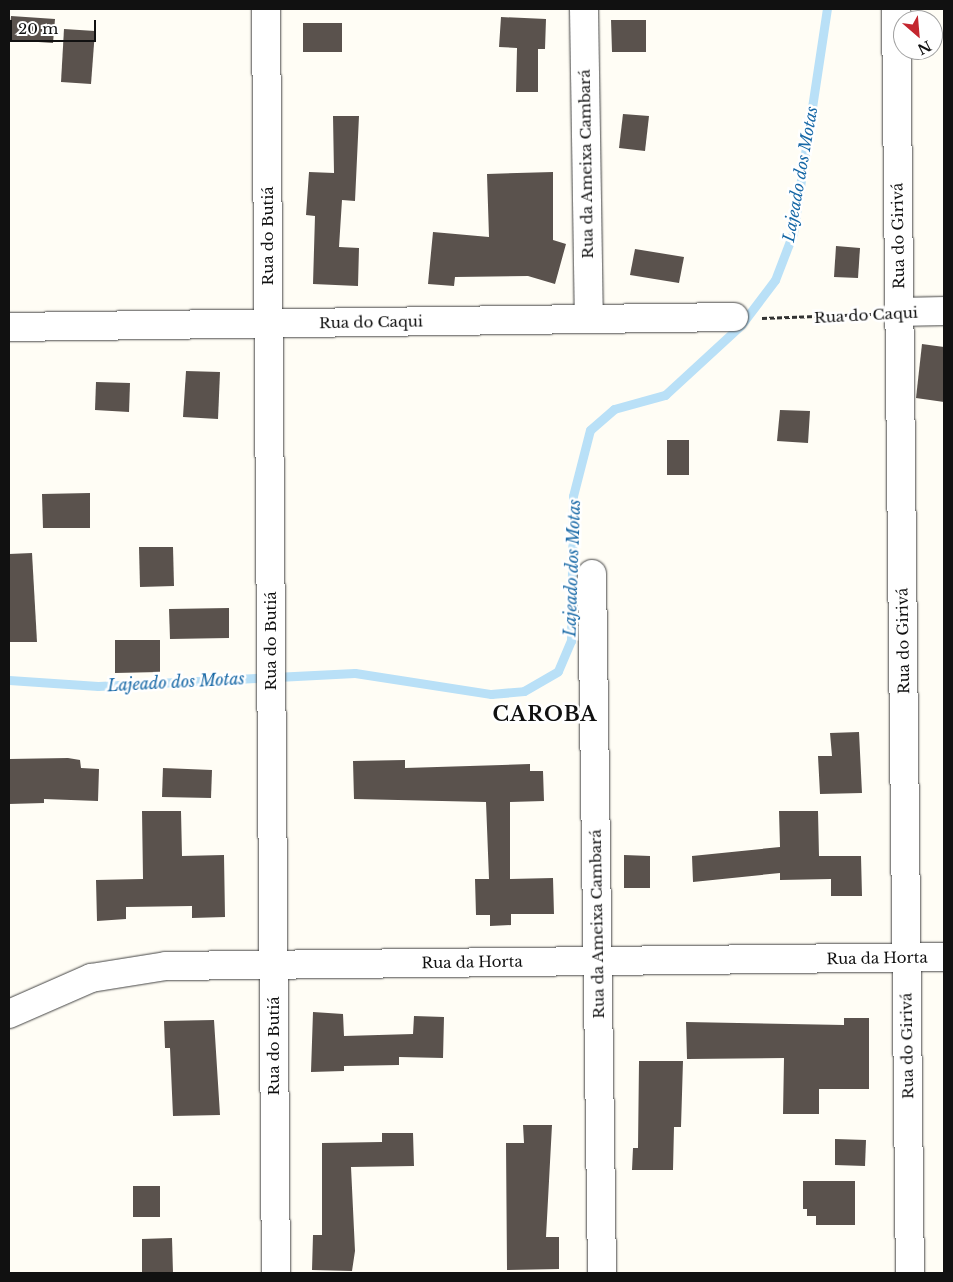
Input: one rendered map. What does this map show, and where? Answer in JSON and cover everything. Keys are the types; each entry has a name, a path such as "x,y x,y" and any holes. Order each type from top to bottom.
{"street":[{"name":"Rua do Butiá","path":"266,9 276,1273"},
{"name":"Rua da Ameixa Cambará","path":"584,9 589,318"},
{"name":"Rua do Girivá","path":"896,9 910,1273"},
{"name":"Rua do Caqui","path":"899,312 944,311"},
{"name":"Rua do Caqui","path":"9,327 734,317"},
{"name":"Rua da Ameixa Cambará","path":"592,574 602,1273"},
{"name":"Rua da Horta","path":"9,1014 50,993 91,978 131,969 273,964 944,957"}],"path":[{"name":"Rua do Caqui","path":"788,320 899,312"}],"building":[{"path":"11,16 55,19 53,43 9,40"},
{"path":"501,17 546,19 545,49 538,49 538,92 516,92 517,48 499,47"},
{"path":"611,20 646,20 646,52 612,52"},
{"path":"303,23 342,23 342,52 303,52"},
{"path":"64,29 95,31 91,84 61,82"},
{"path":"623,114 649,116 645,151 619,148"},
{"path":"333,116 359,116 355,201 342,200 339,247 359,248 358,286 313,284 315,216 306,215 309,172 334,173"},
{"path":"553,172 553,240 566,244 555,284 528,276 455,277 454,286 428,284 433,232 489,237 487,174"},
{"path":"836,246 860,248 858,278 834,277"},
{"path":"635,249 684,257 679,283 630,275"},
{"path":"922,344 944,347 944,402 916,398"},
{"path":"186,371 220,372 218,419 183,417"},
{"path":"96,382 130,383 129,412 95,410"},
{"path":"780,410 810,411 808,443 777,441"},
{"path":"667,440 689,440 689,475 667,475"},
{"path":"90,493 90,528 43,528 42,494"},
{"path":"139,547 173,547 174,586 140,587"},
{"path":"32,553 37,642 9,642 9,554"},
{"path":"229,608 229,638 170,639 169,609"},
{"path":"115,640 160,640 160,672 115,673"},
{"path":"859,732 862,793 820,794 818,756 832,756 830,733"},
{"path":"68,758 80,760 81,768 99,769 98,801 44,799 44,803 9,804 9,759"},
{"path":"405,760 405,768 530,764 530,771 543,771 544,801 510,802 510,879 553,878 554,914 511,914 511,925 490,926 490,915 476,915 475,879 489,879 486,802 354,799 353,761"},
{"path":"163,768 212,770 211,798 162,797"},
{"path":"142,811 181,811 182,856 224,855 225,917 192,918 192,906 126,907 126,919 97,921 96,880 143,879"},
{"path":"779,811 818,811 819,856 861,856 862,896 831,896 831,879 780,880 780,873 693,882 692,856 780,847"},
{"path":"624,855 650,856 650,888 624,888"},
{"path":"313,1012 343,1014 344,1036 413,1034 414,1016 444,1017 443,1058 399,1057 399,1065 344,1066 344,1071 311,1072"},
{"path":"844,1018 869,1018 869,1089 819,1089 819,1114 783,1114 784,1058 687,1059 686,1022 844,1025"},
{"path":"214,1020 220,1115 173,1116 170,1048 165,1048 164,1021"},
{"path":"639,1061 683,1061 681,1127 674,1127 673,1170 632,1170 633,1148 638,1148"},
{"path":"523,1125 552,1125 546,1237 559,1237 559,1269 507,1270 506,1143 524,1143"},
{"path":"382,1133 413,1133 414,1166 351,1167 355,1251 352,1271 312,1270 313,1235 322,1235 322,1143 382,1142"},
{"path":"835,1139 866,1140 865,1166 835,1165"},
{"path":"803,1181 855,1181 855,1225 816,1225 816,1216 807,1216 807,1209 803,1209"},
{"path":"133,1186 160,1186 160,1217 133,1217"},
{"path":"172,1238 173,1273 142,1273 142,1239"}],"waterway":[{"name":"Lajeado dos Motas","path":"9,680 98,686 355,673 491,694 524,691 558,671 571,641 573,496 590,430 614,409 665,395 741,325 775,280 793,233 827,9"}],"district":[{"name":"CAROBA","path":"545,714"}]}
